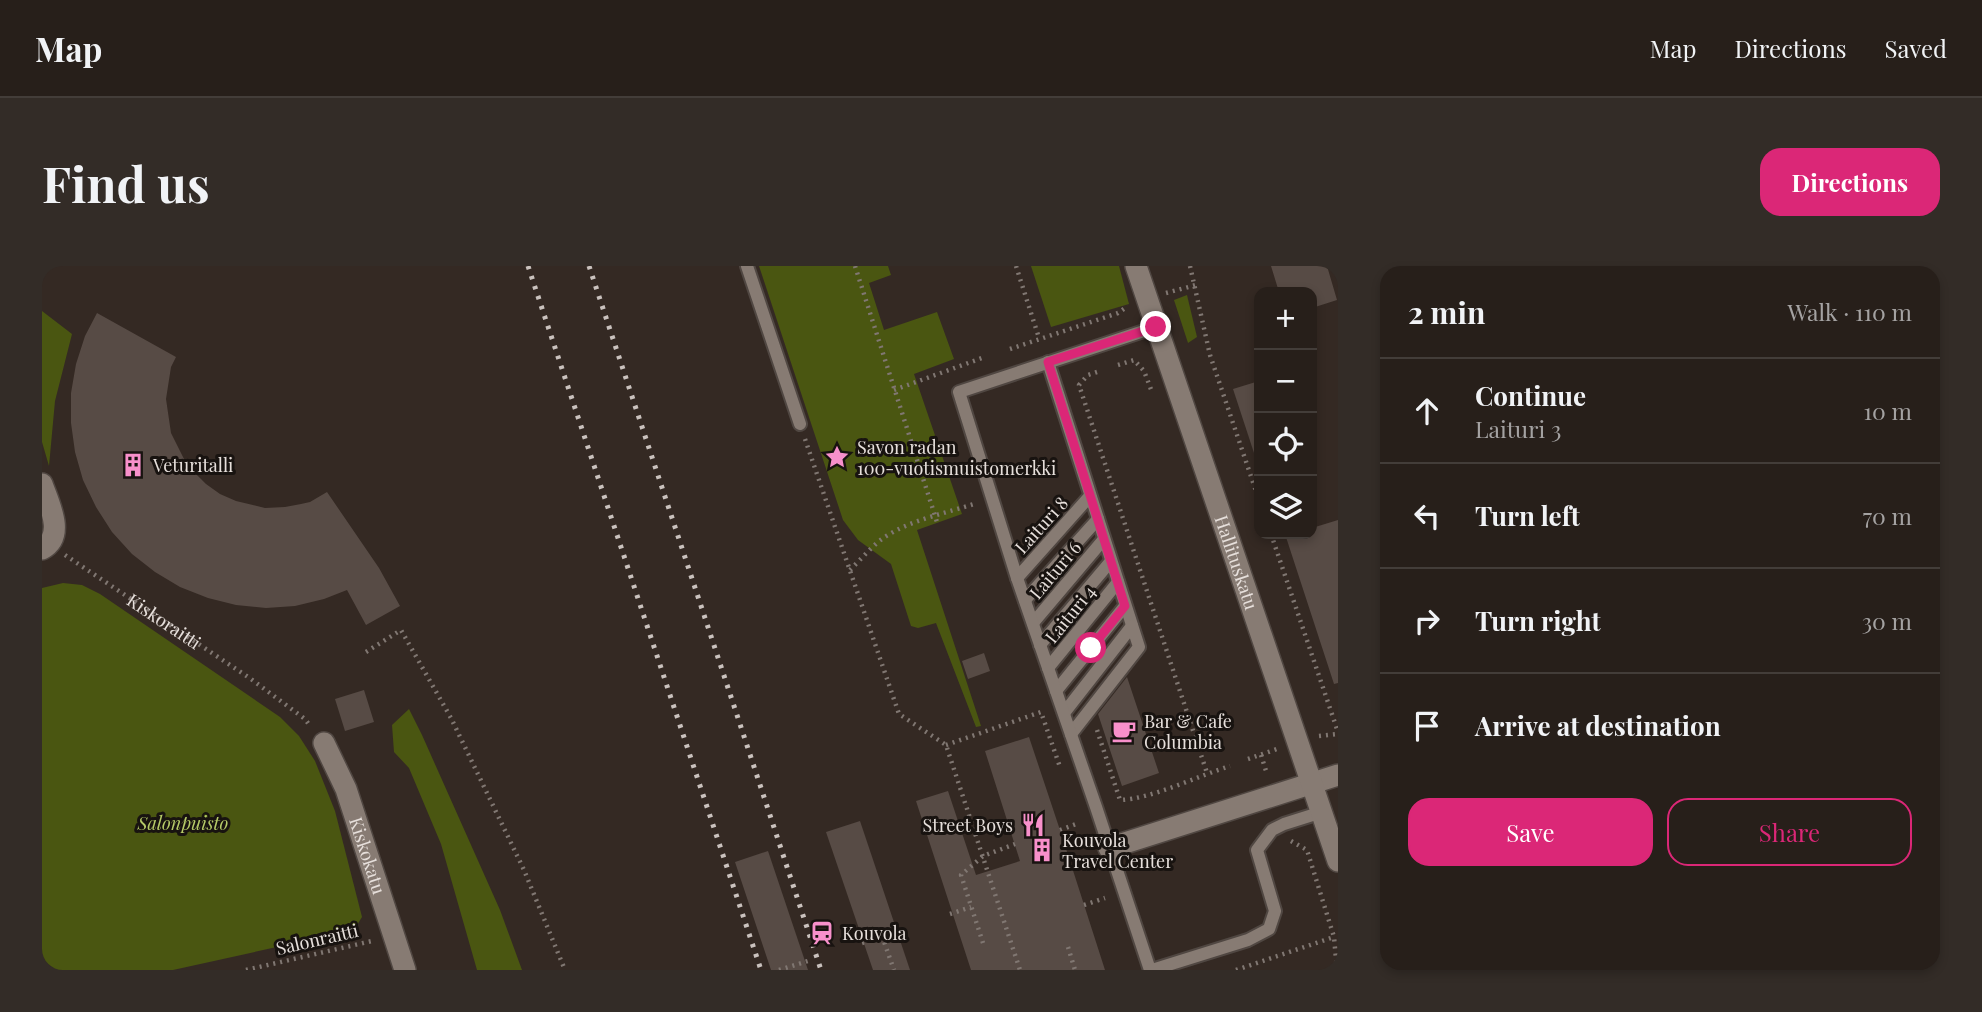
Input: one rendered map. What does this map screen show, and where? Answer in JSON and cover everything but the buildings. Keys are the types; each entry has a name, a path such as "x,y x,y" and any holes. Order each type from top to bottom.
{"street":[{"name":"Hallituskatu","path":"1136,266 1338,860"},
{"path":"42,484 53,517 55,533 46,547"},
{"name":"Kiskokatu","path":"324,743 346,789 405,970"},
{"path":"1109,848 1338,775"}],"lane":[{"path":"747,266 800,424"},
{"path":"1156,327 959,393 1017,578 1151,970 1248,940 1269,929 1275,911 1257,850 1272,830 1322,812"},
{"path":"1048,362 1139,647 1071,734"},
{"name":"Laituri 8","path":"1017,578 1090,496"},
{"path":"1025,600 1098,519"},
{"name":"Laituri 6","path":"1033,623 1104,539"},
{"path":"1040,645 1111,561"},
{"name":"Laituri 4","path":"1048,668 1118,582"},
{"path":"1056,691 1125,606"},
{"path":"1064,713 1132,626"}],"path":[{"path":"855,266 936,519"},
{"path":"1016,266 1039,338"},
{"path":"1190,266 1210,355 1254,485"},
{"path":"1010,349 1118,313 1132,303 1196,285"},
{"path":"894,390 982,358"},
{"path":"1118,365 1134,360"},
{"path":"1097,372 1088,375 1079,385 1208,773"},
{"path":"800,424 899,714 946,745 1020,970"},
{"path":"850,570 891,534 992,498"},
{"path":"1273,539 1338,733 1321,735"},
{"name":"Kiskoraitti","path":"46,547 258,684 305,719 324,743"},
{"path":"366,652 401,630 451,718 524,870 565,970"},
{"path":"1153,641 1161,631"},
{"path":"946,745 1041,712 1063,776"},
{"path":"1093,718 1120,800 1129,800 1230,766"},
{"path":"1248,759 1275,750"},
{"path":"1060,830 1079,823"},
{"path":"1290,841 1307,850 1334,937 1337,970"},
{"path":"983,943 961,875 983,856 1015,844"},
{"path":"1084,905 1105,898"},
{"path":"950,914 971,907"},
{"path":"862,943 898,931"},
{"name":"Salonraitti","path":"246,970 394,936"},
{"path":"883,936 894,970"},
{"path":"1236,970 1334,937"},
{"path":"1068,947 1075,970"},
{"path":"782,970 808,961"}],"green space":[{"path":"759,266 888,266 891,275 869,283 884,330 937,312 954,359 914,374 962,514 917,530 981,726 976,727 936,623 918,628 911,626 891,564 858,540 843,520"},
{"path":"1031,266 1119,266 1129,304 1051,327"},
{"path":"1187,295 1197,337 1188,343 1174,300"},
{"path":"42,311 72,334 55,401 49,466 42,442"},
{"name":"Salonpuisto","path":"63,583 82,585 100,594 280,717 299,736 315,761 335,811 362,917 354,930 173,970 42,970 42,588"},
{"path":"409,709 500,910 522,970 477,970 441,844 409,768 394,752 392,725"}],"railway":[{"path":"528,266 761,970"},
{"path":"589,266 821,970"}],"place":[{"name":"Savon radan 100-vuotismuistomerkki","path":"837,457"},
{"name":"Veturitalli","path":"133,465"},
{"name":"Bar & Cafe Columbia","path":"1124,731"},
{"name":"Street Boys","path":"1033,825"},
{"name":"Kouvola Travel Center","path":"1042,850"},
{"name":"Kouvola","path":"822,933"}],"route":[{"path":"1091,648 1125,606 1048,362 1156,327"}]}
